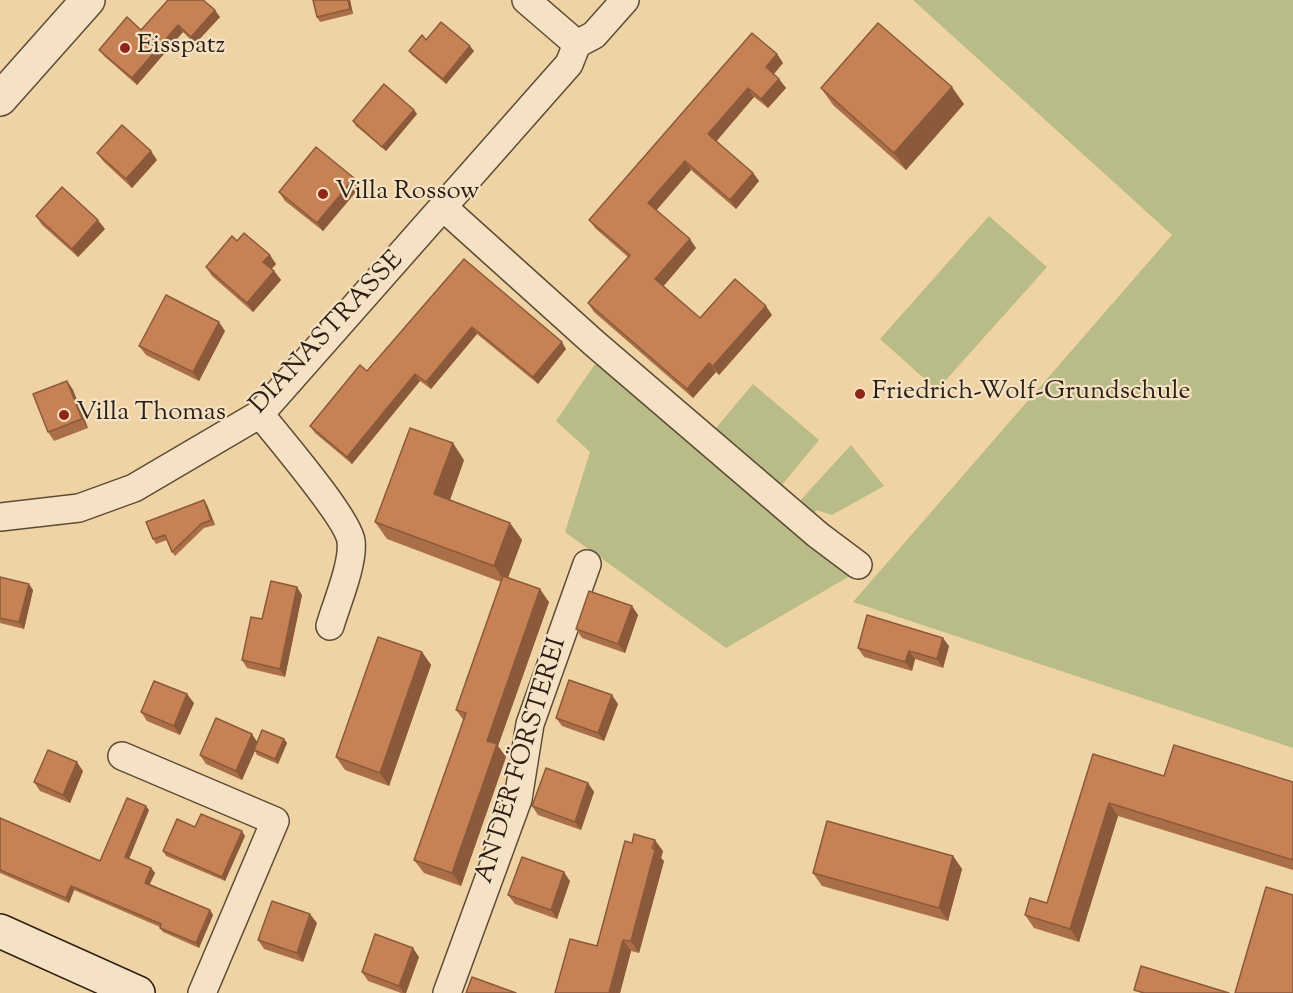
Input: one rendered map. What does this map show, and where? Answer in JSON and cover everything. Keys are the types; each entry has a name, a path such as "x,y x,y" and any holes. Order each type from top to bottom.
{"main road":[{"path":"0,99 88,0"},
{"path":"0,931 138,993"}],"street":[{"path":"526,0 577,44"},
{"name":"DIANASTRASSE","path":"0,517 79,508 134,488 260,414 569,64 577,44 594,35 625,0"},
{"path":"443,207 594,343 818,535 858,565"},
{"path":"260,414 342,520 351,541 350,556 330,627"},
{"name":"AN DER FÖRSTEREI","path":"447,993 518,799 530,724 587,564"},
{"path":"122,756 275,821 202,993"}],"green space":[{"path":"913,0 1293,0 1293,748 853,602 1172,235"},
{"path":"989,216 1047,267 937,390 880,339"},
{"path":"610,342 797,504 851,445 884,486 832,515 817,510 810,516 867,566 726,648 565,532 590,452 556,421"},
{"path":"753,384 819,440 782,485 715,429"}],"building":[{"path":"168,0 203,0 215,10 191,37 178,25 132,78 99,50 127,17 141,30"},
{"path":"313,0 348,0 350,9 317,17"},
{"path":"441,22 470,46 443,79 409,51 422,35 426,40"},
{"path":"878,23 952,87 894,153 821,88"},
{"path":"752,33 777,54 766,67 779,79 761,99 748,88 708,134 753,173 730,200 685,161 648,203 690,239 655,279 700,318 735,279 766,306 713,366 709,363 687,389 588,303 630,255 589,220"},
{"path":"384,84 414,110 382,147 353,121"},
{"path":"122,125 151,151 126,179 97,153"},
{"name":"Villa Rossow","path":"316,147 354,178 317,223 279,192"},
{"path":"62,187 98,220 72,249 36,216"},
{"path":"244,233 270,255 263,262 274,271 247,303 206,267 232,236 237,241"},
{"path":"464,259 562,342 533,377 472,327 426,382 415,374 347,457 310,426 360,365 367,371"},
{"path":"166,295 219,322 193,372 139,346"},
{"name":"Villa Thomas","path":"67,381 82,419 48,432 33,394"},
{"path":"410,428 453,443 434,494 510,523 494,566 375,522"},
{"path":"204,500 211,520 201,524 172,552 165,535 153,539 146,522"},
{"path":"503,576 540,589 487,741 497,744 452,873 414,860 466,713 456,710"},
{"path":"0,577 29,584 19,622 0,618"},
{"path":"271,581 297,587 280,669 242,660 251,617 262,619"},
{"path":"589,591 632,606 618,644 576,629"},
{"path":"867,615 943,638 937,659 909,651 905,662 858,648"},
{"path":"378,637 422,652 380,773 336,757"},
{"path":"569,680 612,695 598,733 556,718"},
{"path":"154,681 187,694 174,726 141,712"},
{"path":"216,718 252,734 236,771 200,755"},
{"path":"262,730 284,739 275,759 254,750"},
{"path":"1174,745 1293,782 1293,860 1109,803 1070,929 1025,915 1030,898 1047,903 1093,754 1164,776"},
{"path":"48,750 77,762 63,795 34,782"},
{"path":"546,768 588,783 575,822 532,806"},
{"path":"127,798 146,806 125,857 151,868 145,883 210,910 196,943 160,928 161,924 71,886 66,898 0,870 0,818 100,861"},
{"path":"201,814 242,831 222,877 163,851 177,819 195,827"},
{"path":"827,821 953,856 939,908 813,873"},
{"path":"634,834 655,840 652,848 655,850 631,941 623,940 609,993 555,993 570,939 597,946 625,841 632,843"},
{"path":"522,857 564,872 551,910 508,895"},
{"path":"1266,887 1293,895 1293,993 1235,993"},
{"path":"272,901 310,914 297,953 258,940"},
{"path":"375,934 413,948 399,986 362,972"},
{"path":"1141,966 1229,993 1144,993 1134,990"},
{"path":"472,977 516,993 466,993"}],"place":[{"name":"Eisspatz","path":"125,48"},
{"name":"Villa Rossow","path":"323,194"},
{"name":"Friedrich-Wolf-Grundschule","path":"860,394"},
{"name":"Villa Thomas","path":"64,415"}]}
